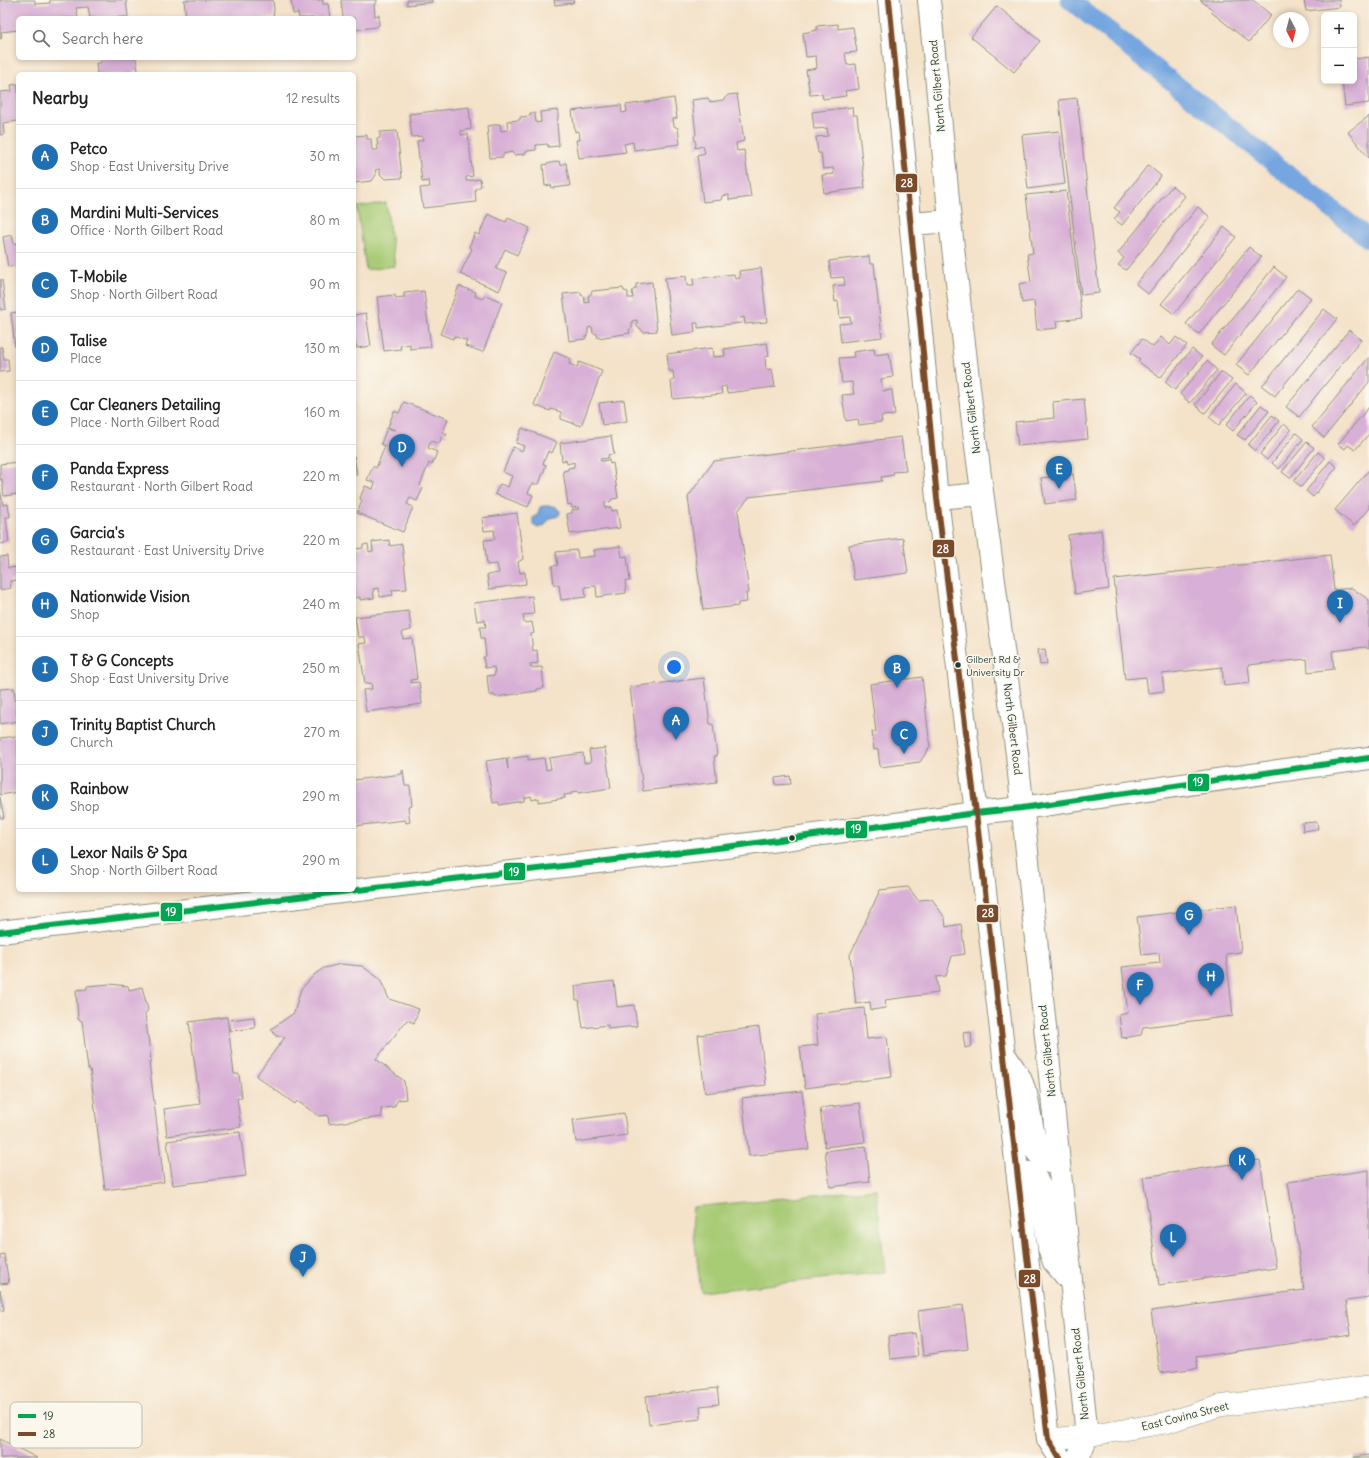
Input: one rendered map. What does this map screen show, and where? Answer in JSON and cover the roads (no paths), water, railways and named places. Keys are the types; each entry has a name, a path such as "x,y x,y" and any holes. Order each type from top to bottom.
{"main road":[{"path":"889,0 937,498 976,813 1048,1439 1060,1458"},
{"name":"North Gilbert Road","path":"929,0 950,222 982,494 1017,754 1087,1436 1078,1458"},
{"path":"911,224 950,222"},
{"path":"937,498 982,494"},
{"path":"356,890 727,847 1022,808 1369,758"},
{"path":"0,932 342,892"},
{"path":"1003,1052 1020,1078 1026,1094 1037,1152 1046,1161 1059,1165"},
{"path":"1017,1171 1030,1173 1040,1187 1049,1248 1054,1262 1071,1282"}],"street":[{"name":"East Covina Street","path":"1048,1439 1087,1436 1164,1423 1219,1406 1369,1386"}],"water":[{"path":"555,506 560,513 558,516 551,518 544,526 538,528 533,525 533,518 538,514 540,507"}],"waterway":[{"path":"1070,0 1369,239"}],"place":[{"name":"Talise","path":"402,467"},
{"name":"Car Cleaners Detailing","path":"1059,489"},
{"name":"T & G Concepts","path":"1340,623"},
{"name":"Gilbert Rd & University Dr","path":"958,665"},
{"name":"Mardini Multi-Services","path":"897,688"},
{"name":"Petco","path":"676,740"},
{"name":"T-Mobile","path":"904,754"},
{"name":"Garcia's","path":"1189,935"},
{"name":"Nationwide Vision","path":"1211,996"},
{"name":"Panda Express","path":"1140,1005"},
{"name":"Rainbow","path":"1242,1180"},
{"name":"Lexor Nails & Spa","path":"1173,1257"},
{"name":"Trinity Baptist Church","path":"303,1277"}]}
